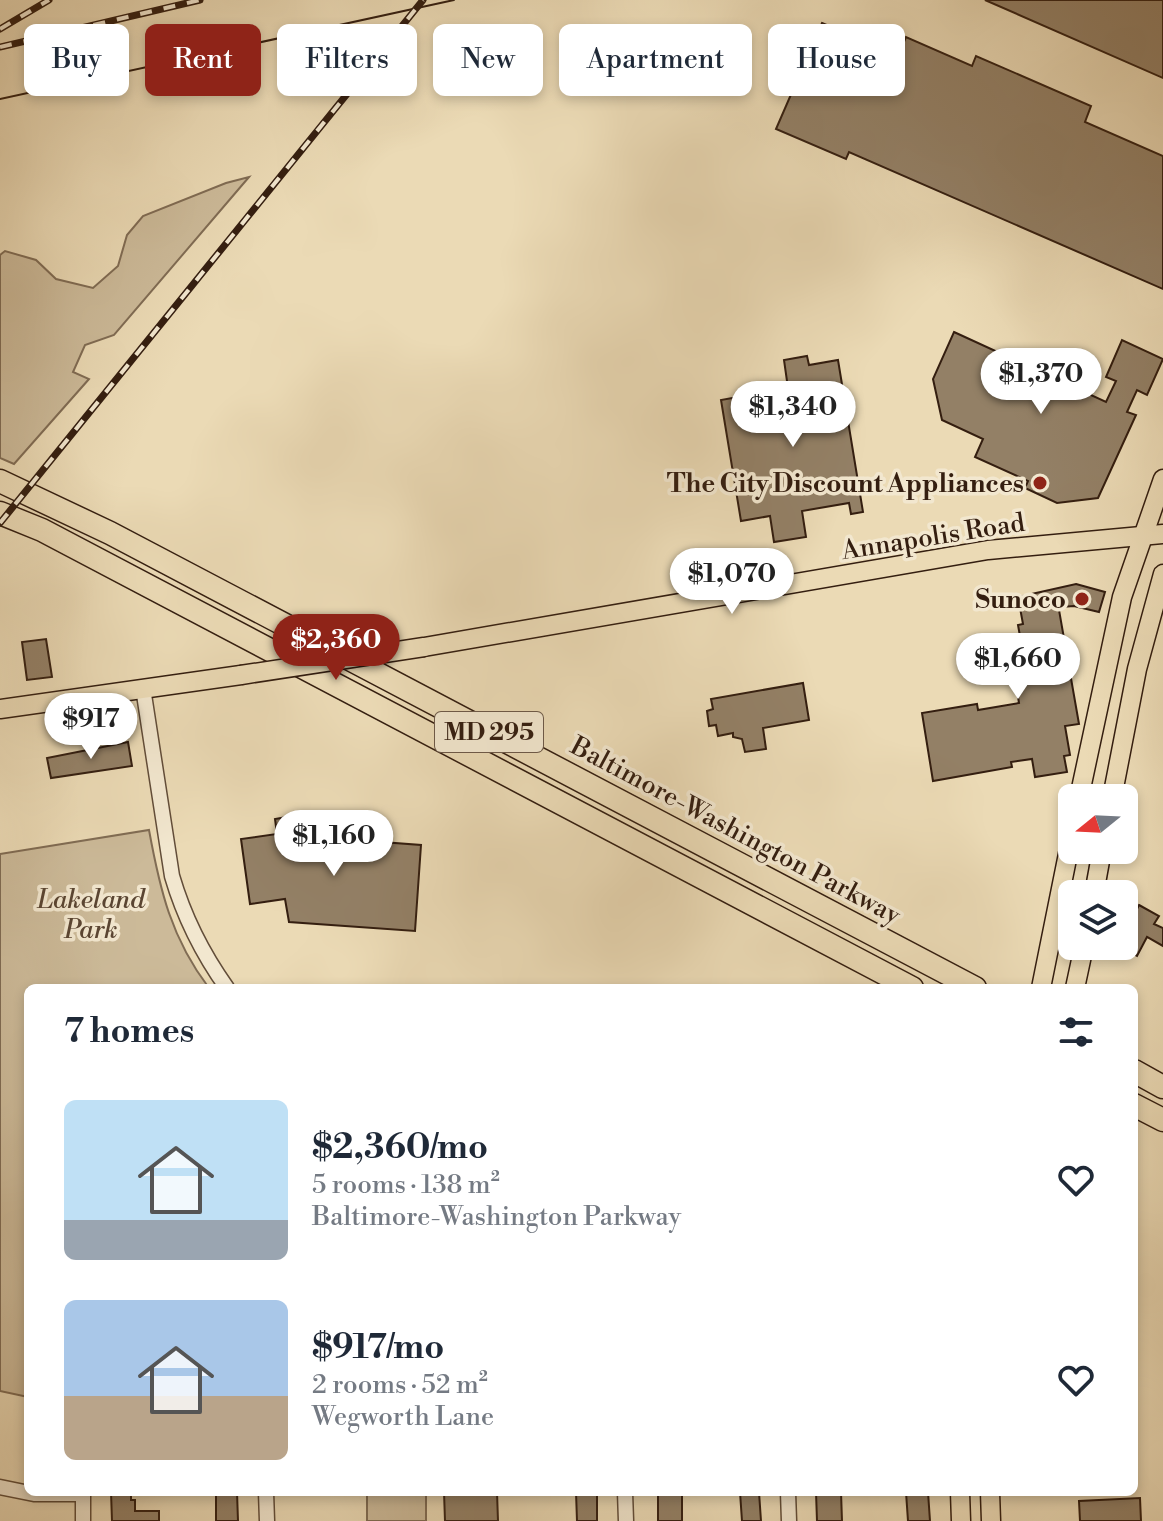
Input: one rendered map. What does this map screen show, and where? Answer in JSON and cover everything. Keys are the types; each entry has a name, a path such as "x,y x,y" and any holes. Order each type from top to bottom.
{"highway":[{"name":"Baltimore-Washington Parkway","path":"0,481 110,533 967,984"},
{"name":"MD 295","path":"0,513 42,530 904,984"},
{"path":"1138,1073 1163,1087"},
{"path":"1138,1107 1163,1120"}],"main road":[{"path":"1082,784 1114,632 1141,536 1163,479"},
{"name":"Annapolis Road","path":"0,709 424,647 988,550 1163,534"},
{"path":"1115,784 1137,669 1163,574"},
{"path":"1042,984 1066,864"},
{"path":"1076,984 1081,960"},
{"path":"960,1496 961,1521"},
{"path":"990,1496 991,1521"}],"street":[{"path":"143,688 172,876 201,949 224,984"},
{"path":"0,1487 24,1492"},
{"path":"83,1496 83,1521"},
{"path":"266,1496 267,1521"},
{"path":"625,1496 626,1521"},
{"path":"788,1496 789,1521"}],"green space":[{"path":"249,177 114,335 85,345 73,372 89,379 14,464 0,458 0,255 5,251 36,260 56,279 93,288 118,266 127,235 143,216"},
{"name":"Lakeland Park","path":"149,830 176,932 206,984 24,984 24,1396 0,1391 0,854"},
{"path":"367,1496 426,1496 426,1521 367,1521"}],"building":[{"path":"985,0 1163,0 1163,78"},
{"path":"906,37 972,66 976,56 1091,106 1085,122 1163,156 1163,289 849,152 846,159 776,129 790,96 905,96"},
{"path":"954,332 1106,402 1116,381 1106,377 1122,340 1163,359 1147,395 1137,390 1127,412 1136,415 1098,498 1057,503 1025,488 1028,481 975,457 983,439 942,420 933,379"},
{"path":"807,356 809,365 838,360 863,512 851,514 849,503 802,511 806,537 774,542 770,516 741,521 721,400 788,388 784,360"},
{"path":"1076,584 1105,592 1099,612 1074,606 1059,610 1079,724 1065,726 1070,755 1064,756 1067,772 1035,777 1032,759 1011,762 1012,767 933,781 922,713 977,704 978,710 1019,703 1014,672 1026,670 1018,625 1023,624 1018,597"},
{"path":"46,639 52,677 27,680 22,642"},
{"path":"803,683 809,720 763,728 766,749 745,752 742,739 733,737 733,733 718,736 716,725 709,726 707,711 713,709 711,699"},
{"path":"128,742 132,766 51,778 47,758"},
{"path":"298,815 302,836 421,845 415,931 289,922 285,899 250,904 241,839 277,834 275,819"},
{"path":"1138,907 1159,916 1154,924 1163,928 1163,946 1147,937 1138,954"},
{"path":"111,1496 131,1496 131,1500 135,1500 135,1511 159,1511 159,1521 112,1521"},
{"path":"216,1496 237,1496 238,1521 216,1521"},
{"path":"444,1496 497,1496 498,1521 445,1521"},
{"path":"576,1496 597,1496 597,1521 577,1521"},
{"path":"658,1496 682,1496 682,1521 658,1521"},
{"path":"740,1496 759,1496 761,1521 742,1521"},
{"path":"816,1496 841,1496 842,1521 817,1521"},
{"path":"906,1496 928,1496 930,1521 908,1521"},
{"path":"1140,1498 1141,1521 1080,1521 1079,1501"}],"tram line":[{"path":"0,99 454,0"}],"railway":[{"path":"0,29 49,0"},
{"path":"0,47 200,0"},
{"path":"0,523 423,0"}],"place":[{"name":"The City Discount Appliances","path":"1040,483"},
{"name":"Sunoco","path":"1082,599"}]}
